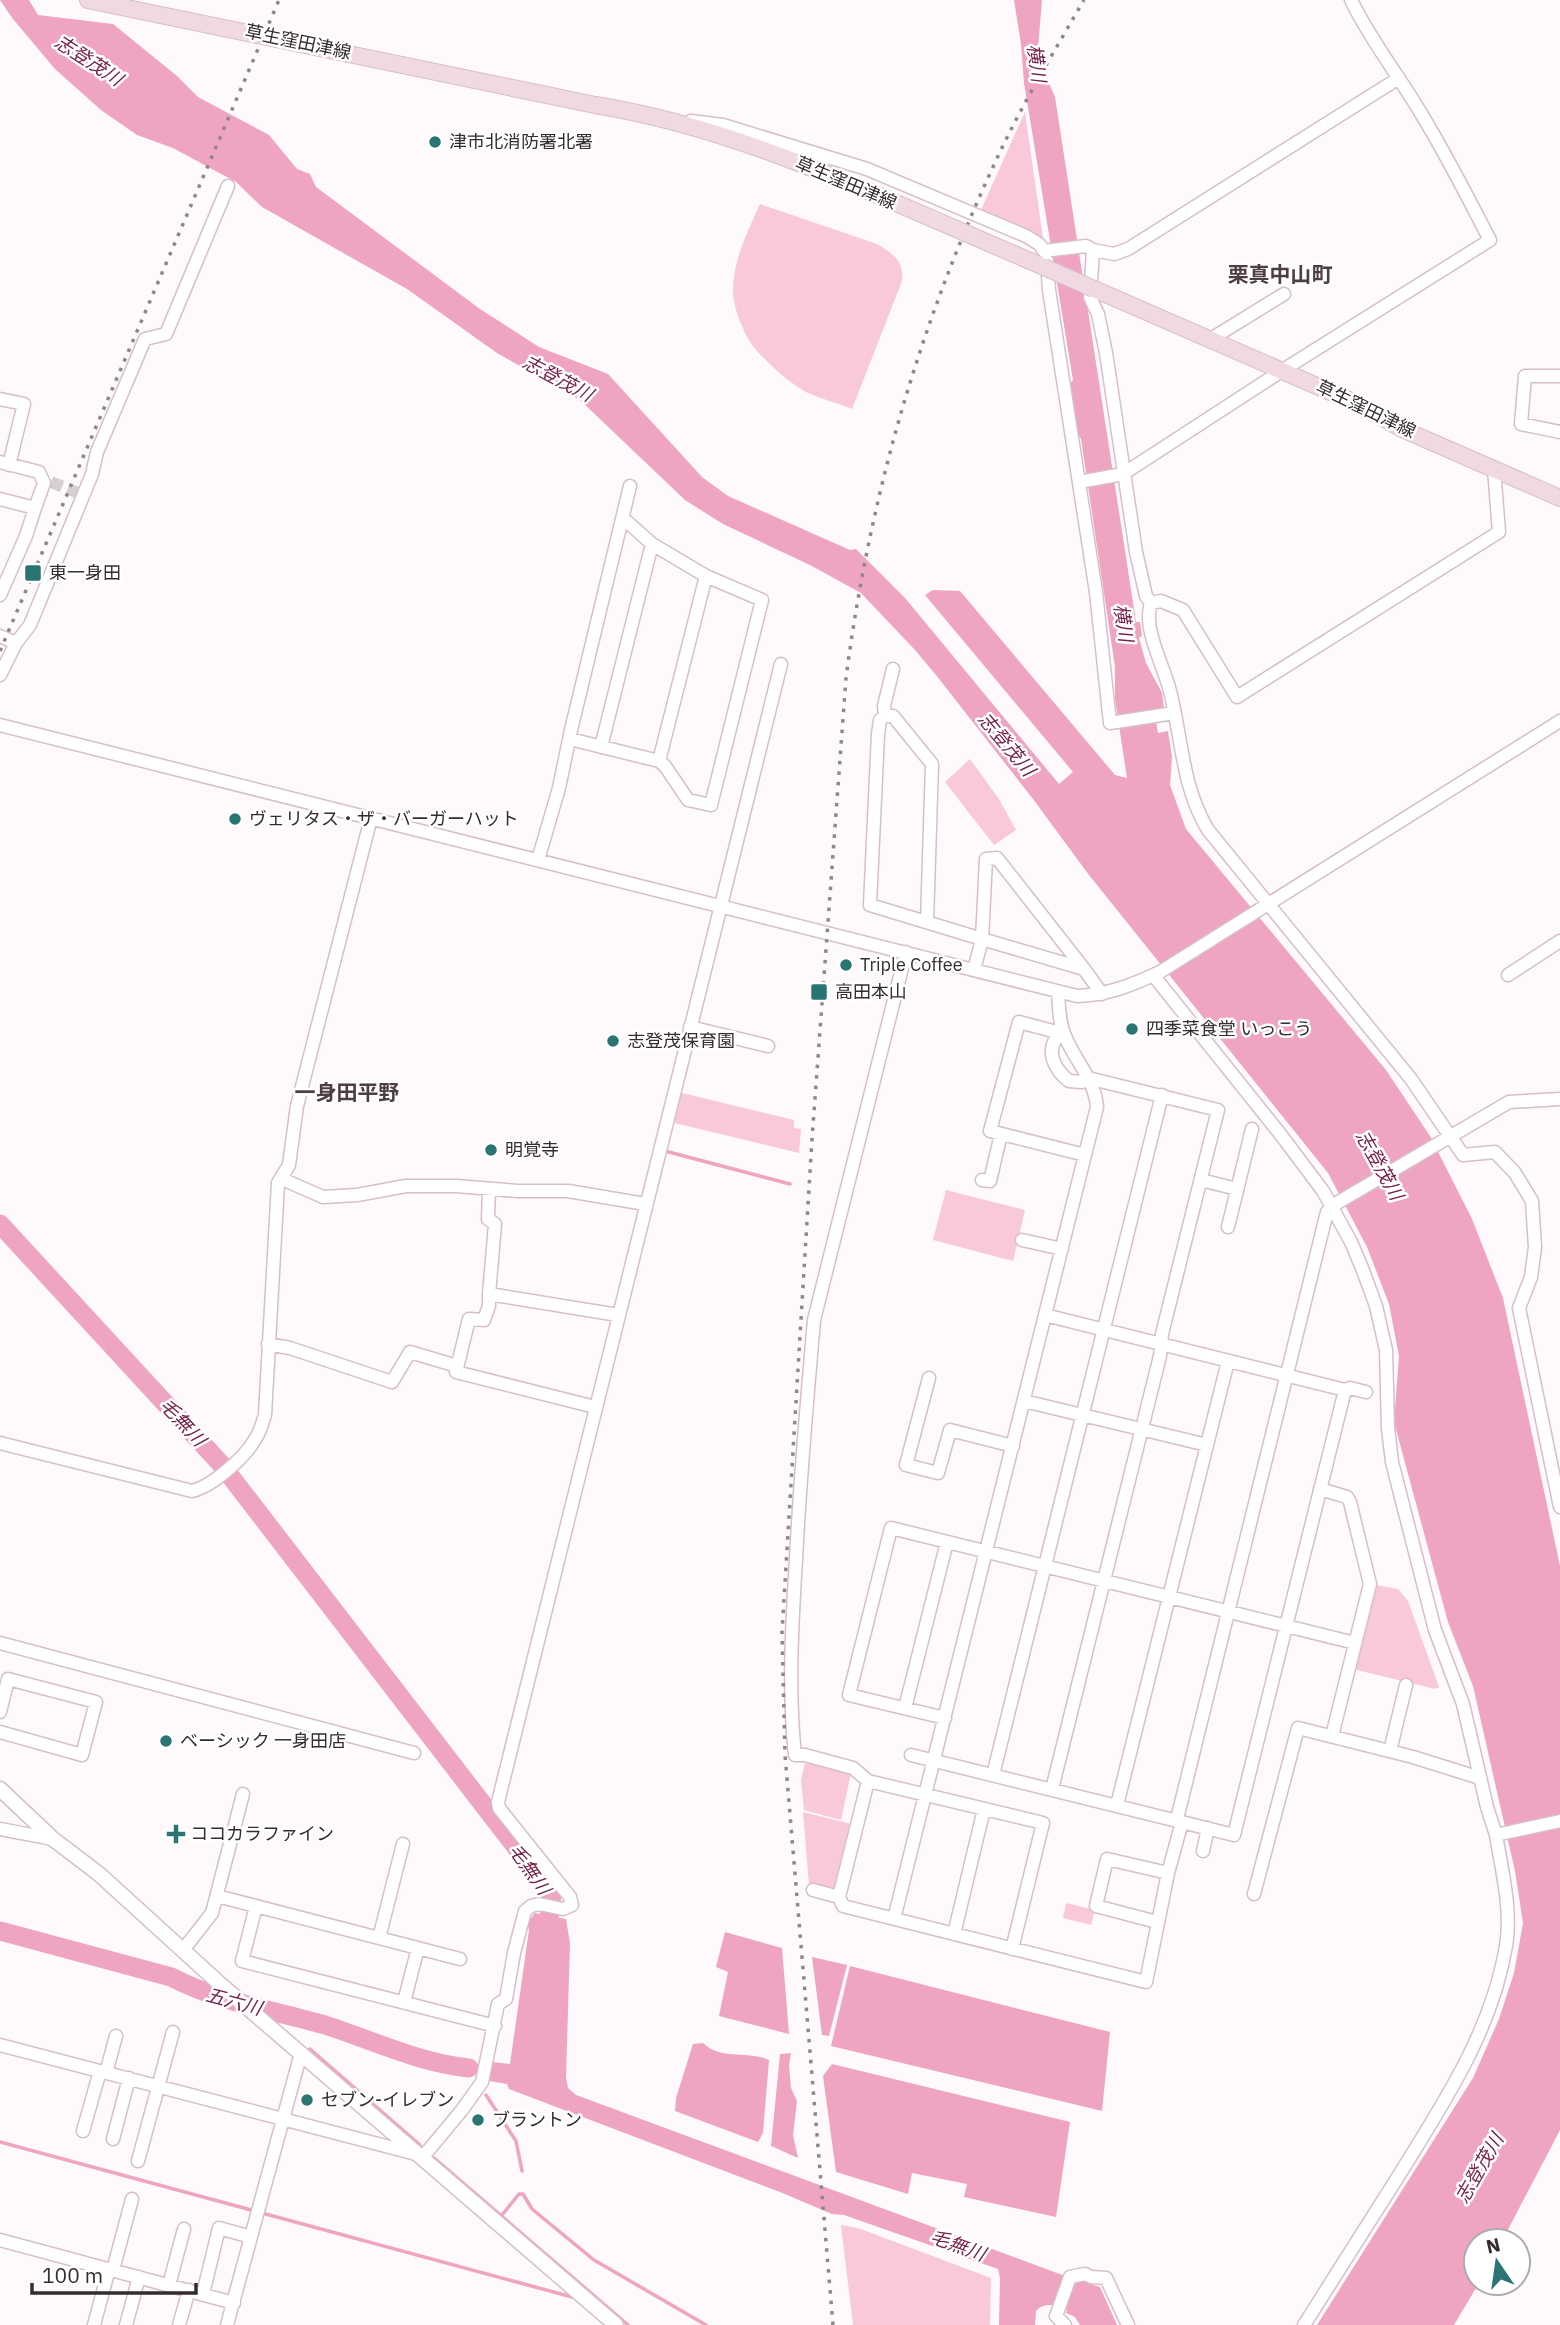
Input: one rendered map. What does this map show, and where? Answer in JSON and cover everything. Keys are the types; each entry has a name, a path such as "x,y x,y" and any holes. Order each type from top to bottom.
{"main road":[{"name":"草生窪田津線","path":"104,2 629,111 687,126 808,166 970,235 1046,256 1094,289 1359,404 1402,429 1560,498"}],"street":[{"path":"1079,482 1123,474 1490,240 1424,118 1367,31 1351,0"},
{"path":"1046,256 1089,248 1114,254 1128,249 1399,78"},
{"path":"687,126 691,120 723,125 886,176 1039,244 1046,256 1096,592 1110,723 1174,713"},
{"path":"0,675 16,643 30,625 92,474 97,452 145,339 166,334 228,186"},
{"path":"1089,248 1090,297 1098,314 1123,474 1146,596 1151,603"},
{"path":"1211,339 1284,294"},
{"path":"1560,376 1525,376 1521,424 1560,432"},
{"path":"0,398 24,404 5,464 39,472 47,482 0,595"},
{"path":"1151,603 1161,601 1182,610 1237,697 1499,532 1494,469"},
{"path":"538,860 559,788 630,486"},
{"path":"0,499 35,508"},
{"path":"570,738 659,761 688,800 711,806 762,600 706,576 652,544 623,518"},
{"path":"601,747 652,544"},
{"path":"659,761 706,576"},
{"path":"1151,603 1149,609 1152,637 1170,690 1183,762 1196,810 1208,830 1266,906 1410,1079 1463,1155 1495,1152 1515,1173 1532,1201 1535,1247 1531,1277 1519,1308 1560,1507"},
{"path":"0,636 16,643"},
{"path":"420,2156 463,2110 482,2082 498,2004 506,1999 525,1911 539,1904 563,1909 572,1905 570,1898 499,1808 498,1802 781,664"},
{"path":"885,716 884,706 893,669"},
{"path":"927,921 932,764 893,716 885,716 880,720 878,734 870,905 1084,969"},
{"path":"0,725 1077,996 1102,994 1131,986 1156,973 1560,721"},
{"path":"0,1443 185,1490 198,1490 211,1483 247,1451 259,1433 265,1415 278,1183 289,1165 298,1106 371,818"},
{"path":"974,970 982,939 986,859 997,858 1102,994"},
{"path":"1508,975 1560,942"},
{"path":"906,952 814,1320 794,1579 792,1693 795,1755 805,1755 853,1768 868,1781 1043,1824 1012,1949"},
{"path":"1156,973 1334,1205 1362,1268 1383,1331 1386,1350 1387,1408 1392,1462 1435,1630 1463,1704 1480,1778 1499,1834 1507,1915 1506,1944 1492,2003 1471,2053 1443,2104 1304,2325"},
{"path":"894,1919 1097,1107 1096,1096 1088,1078 1060,1024 1058,992"},
{"path":"1064,1034 1019,1022 990,1131 1085,1155"},
{"path":"690,1027 768,1046"},
{"path":"1052,1789 1218,1110 1088,1078 1082,1082 1069,1081 1053,1061 1052,1043 1064,1034"},
{"path":"993,1774 1162,1096"},
{"path":"868,1781 839,1897 843,1906 1146,1982 1179,1820 1327,1212 1334,1205 1509,1102 1560,1099"},
{"path":"1228,1227 1252,1129"},
{"path":"993,1176 1001,1134"},
{"path":"282,1179 317,1196 330,1198 406,1186 456,1186 568,1191 645,1204"},
{"path":"1201,1180 1237,1189"},
{"path":"489,1189 488,1219 495,1224 489,1306 484,1320 469,1318 456,1372 595,1407"},
{"path":"1022,1240 1062,1249"},
{"path":"489,1294 618,1315"},
{"path":"1045,1315 1345,1390 1350,1388 1366,1392"},
{"path":"268,1344 290,1348 393,1382 410,1352 457,1366"},
{"path":"1117,1805 1228,1361"},
{"path":"929,1378 906,1465 938,1473 950,1430 1013,1446"},
{"path":"911,1755 1234,1835 1345,1390"},
{"path":"1024,1401 1207,1445"},
{"path":"1320,1489 1347,1497 1350,1502 1370,1584 1332,1736"},
{"path":"945,1718 849,1695 891,1528 1355,1643"},
{"path":"905,1708 947,1542"},
{"path":"0,1643 414,1753"},
{"path":"0,1712 8,1678 96,1702 82,1755 0,1732"},
{"path":"1390,1751 1406,1685"},
{"path":"1254,1894 1298,1728 1390,1751 1480,1778"},
{"path":"0,1789 53,1839 99,1874 220,1984 616,2325"},
{"path":"183,1950 212,1913 243,1794"},
{"path":"954,1934 985,1810"},
{"path":"1499,1834 1560,1821"},
{"path":"1203,1851 1209,1828"},
{"path":"0,1829 53,1839"},
{"path":"379,1938 403,1844"},
{"path":"1157,1922 1096,1906 1107,1859 1168,1873"},
{"path":"813,1890 839,1897"},
{"path":"217,1896 460,1959"},
{"path":"256,1906 242,1961 495,2026"},
{"path":"404,2003 418,1948"},
{"path":"138,2161 173,2032"},
{"path":"83,2131 116,2036"},
{"path":"0,2045 420,2156"},
{"path":"227,2325 301,2053"},
{"path":"113,2139 129,2078"},
{"path":"94,2325 132,2199"},
{"path":"203,2294 219,2228 251,2237"},
{"path":"169,2285 184,2229"},
{"path":"0,2241 234,2302"},
{"path":"1065,2325 1056,2316 1057,2310 1070,2277 1085,2274 1106,2278 1128,2325"},
{"path":"126,2325 139,2277"},
{"path":"179,2325 188,2290"}],"shaded area":[{"path":"1025,112 1044,245 981,210"},
{"path":"760,204 877,244 899,263 902,281 852,409 812,394 792,383 750,342 738,317 733,291 736,268 742,246"},
{"path":"970,759 999,799 1016,830 994,845 945,782"},
{"path":"678,1092 794,1120 794,1128 801,1129 799,1153 670,1122"},
{"path":"946,1190 1025,1210 1013,1261 933,1240"},
{"path":"1376,1585 1398,1589 1408,1601 1439,1687 1435,1689 1355,1668"},
{"path":"809,1761 851,1773 841,1820 804,1810 801,1780 805,1763 808,1764"},
{"path":"803,1812 852,1824 835,1892 809,1885"},
{"path":"1066,1903 1095,1910 1091,1925 1063,1918"},
{"path":"841,2225 858,2228 991,2278 990,2325 853,2325"}],"water":[{"path":"0,0 29,0 38,15 113,24 177,76 198,97 269,135 297,169 310,174 316,187 480,309 539,347 608,374 702,477 728,496 850,550 856,549 905,598 1059,784 1073,772 925,595 933,590 960,591 1115,775 1127,778 1115,699 1115,667 1081,439 1077,433 1069,385 1073,380 1024,83 1014,0 1042,0 1038,48 1041,50 1048,81 1055,97 1136,622 1140,622 1142,636 1139,638 1146,663 1162,693 1164,708 1154,710 1158,733 1168,731 1172,757 1170,785 1186,829 1386,1070 1430,1136 1472,1219 1503,1298 1560,1566 1560,2130 1509,2227 1462,2227 1462,2297 1471,2297 1454,2325 1317,2325 1473,2078 1499,2019 1514,1973 1523,1923 1515,1871 1473,1686 1448,1622 1394,1422 1399,1356 1389,1304 1367,1247 1328,1173 1089,875 936,675 861,593 810,565 723,524 685,500 580,400 497,353 407,289 262,207 236,182 173,148 137,135 101,110 55,69"},
{"path":"535,1913 566,1919 570,1943 566,2077 568,2088 576,2095 1065,2276 1064,2279 1076,2284 1078,2280 1100,2287 1117,2325 1080,2325 1075,2317 1066,2313 1067,2309 1050,2305 1036,2311 1035,2325 999,2325 998,2269 844,2215 832,2214 509,2089 507,2084 489,2081 492,2062 510,2064 529,1930 527,1923"},
{"path":"725,1932 782,1948 789,2034 719,2016 728,1972 716,1967"},
{"path":"812,1957 847,1965 829,2036 822,2035"},
{"path":"850,1966 1110,2032 1102,2111 831,2046"},
{"path":"703,2043 718,2052 769,2060 763,2133 758,2142 675,2111 676,2098 693,2044"},
{"path":"791,2053 791,2088 797,2101 793,2135 798,2158 771,2146 780,2054"},
{"path":"832,2064 1070,2122 1056,2217 964,2197 967,2184 912,2173 908,2194 836,2172 823,2076"}],"waterway":[{"path":"665,1151 790,1184"},
{"name":"毛無川","path":"0,1224 221,1464 552,1894 546,1942"},
{"name":"五六川","path":"0,1931 171,1977 208,1993 325,2025 414,2056 469,2068"},
{"path":"310,2049 420,2145"},
{"path":"469,2068 481,2070"},
{"path":"486,2095 516,2141 522,2171"},
{"path":"0,2142 255,2211"},
{"path":"434,2158 628,2325"},
{"path":"502,2215 519,2194 523,2194 532,2209 594,2260 706,2325"},
{"path":"262,2213 572,2297"}],"tunnel":[{"path":"51,482 83,495"}],"railway":[{"path":"0,651 279,0"},
{"path":"833,2325 785,1755 782,1632 812,1139 846,678 856,610 884,476 922,345 945,281 999,154 1029,95 1084,0"}],"place":[{"name":"津市北消防署北署","path":"435,142"},
{"name":"東一身田","path":"33,573"},
{"name":"ヴェリタス・ザ・バーガーハット","path":"235,819"},
{"name":"Triple Coffee","path":"846,965"},
{"name":"高田本山","path":"819,992"},
{"name":"四季菜食堂 いっこう","path":"1132,1029"},
{"name":"志登茂保育園","path":"613,1041"},
{"name":"明覚寺","path":"491,1150"},
{"name":"ベーシック 一身田店","path":"166,1741"},
{"name":"ココカラファイン","path":"176,1834"},
{"name":"セブン-イレブン","path":"307,2100"},
{"name":"ブラントン","path":"478,2120"}],"district":[{"name":"栗真中山町","path":"1280,275"},
{"name":"一身田平野","path":"347,1093"}],"water label":[{"name":"志登茂川","path":"89,60"},
{"name":"横川","path":"1037,63"},
{"name":"志登茂川","path":"558,378"},
{"name":"横川","path":"1124,623"},
{"name":"志登茂川","path":"1007,744"},
{"name":"志登茂川","path":"1380,1165"},
{"name":"志登茂川","path":"1479,2168"}]}
